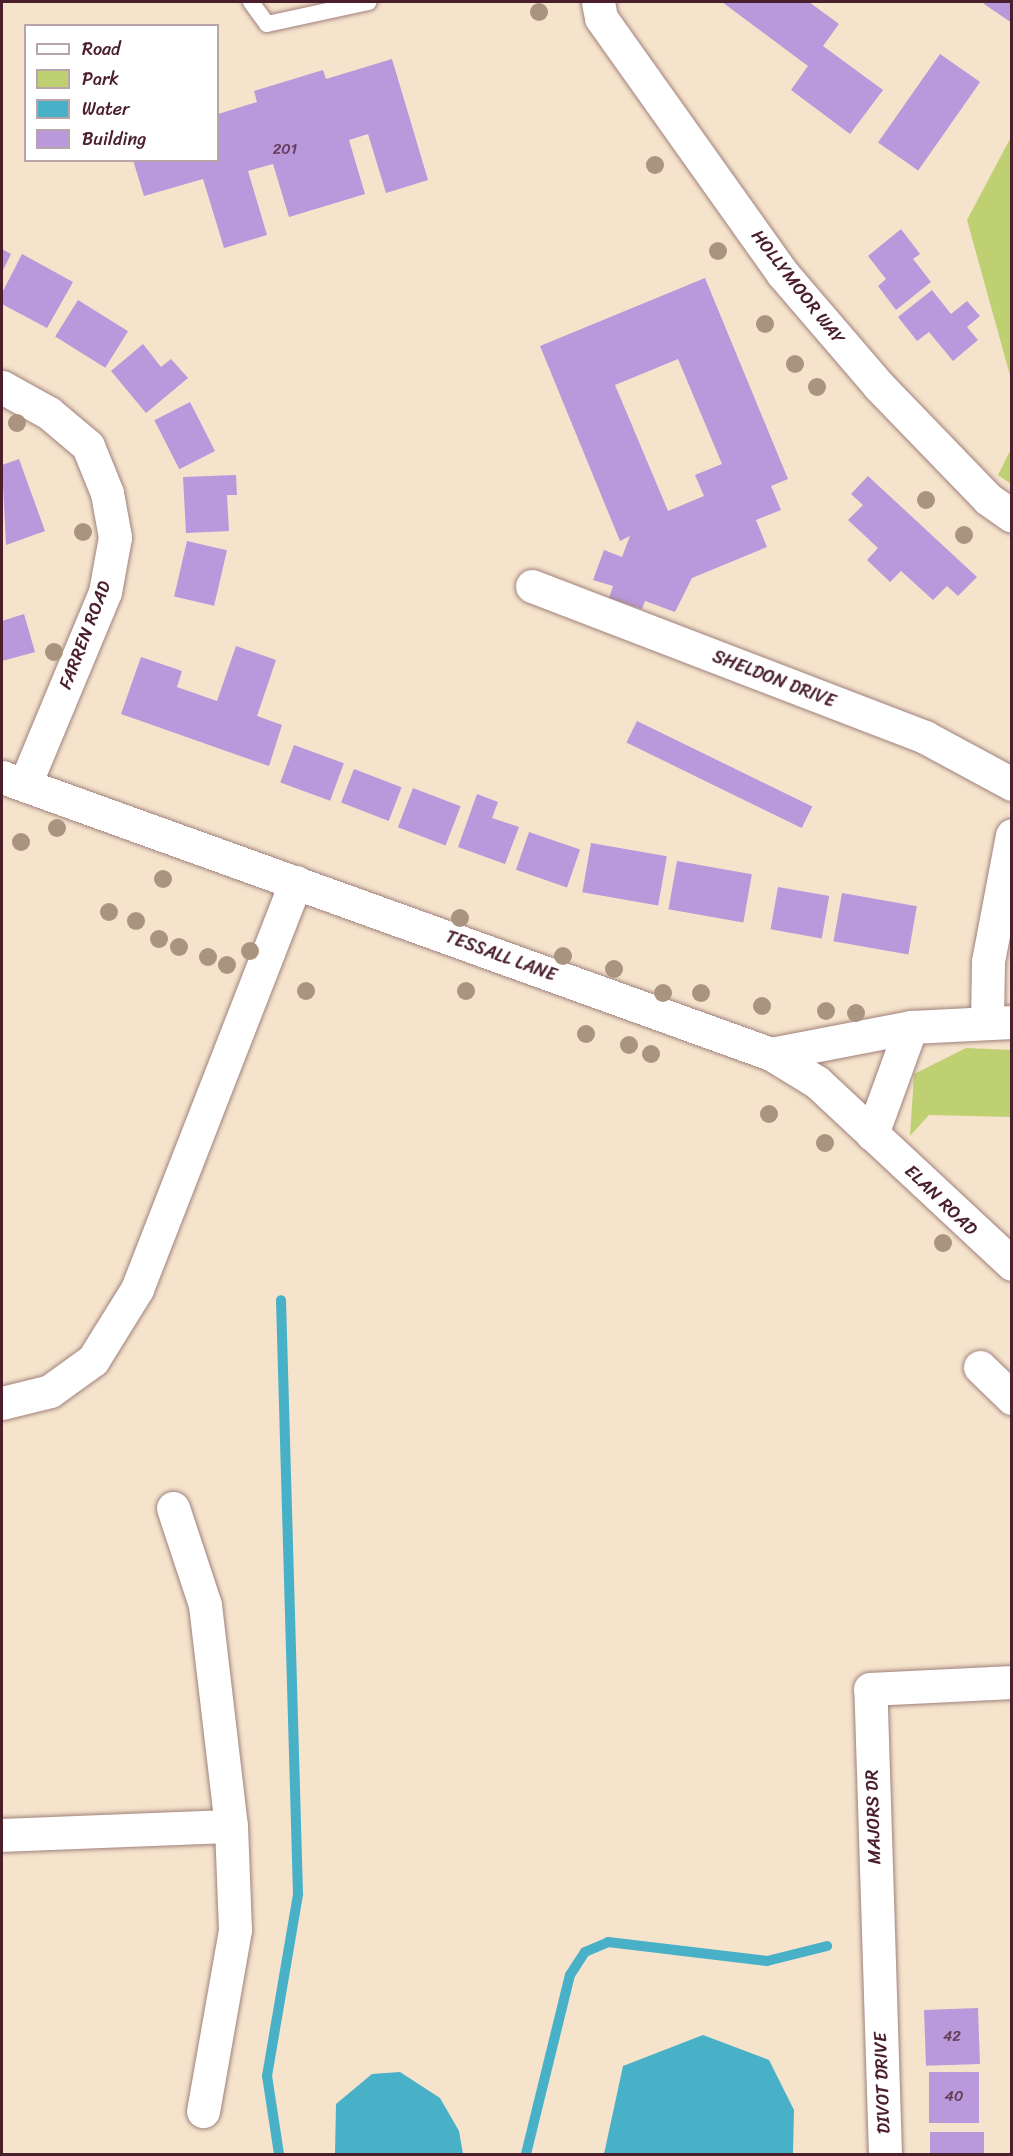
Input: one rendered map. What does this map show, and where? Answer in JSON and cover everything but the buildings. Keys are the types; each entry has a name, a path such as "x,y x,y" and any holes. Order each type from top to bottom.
{"street":[{"name":"HOLLYMOOR WAY","path":"598,2 601,18 783,274 878,385 987,499 1011,516"},
{"name":"FARREN ROAD","path":"2,387 49,413 88,446 107,493 115,537 105,592 13,780"},
{"name":"SHELDON DRIVE","path":"532,586 925,737 1011,784"},
{"name":"TESSALL LANE","path":"13,780 771,1054"},
{"path":"771,1054 911,1027 999,1021 988,961 1011,835"},
{"path":"2,1403 50,1391 93,1360 137,1289 296,882"},
{"path":"872,1134 911,1027"},
{"name":"ELAN ROAD","path":"771,1054 817,1082 1011,1264"},
{"path":"980,1367 1011,1398"},
{"path":"173,1508 205,1605 231,1826 235,1930 226,2008 203,2111"},
{"name":"MAJORS DR","path":"879,2012 870,1689 1011,1682"},
{"path":"2,1835 231,1826"},
{"name":"DIVOT DRIVE","path":"879,2012 885,2154"}],"lane":[{"path":"251,2 267,24 369,2"}],"green space":[{"path":"1011,137 1011,379 967,220"},
{"path":"1011,449 1011,484 998,475"},
{"path":"966,1048 1011,1050 1011,1117 929,1115 910,1136 914,1074"}],"water":[{"path":"703,2035 769,2060 794,2110 793,2154 604,2154 623,2066"},
{"path":"400,2072 440,2098 459,2131 463,2154 335,2154 336,2104 372,2074"}],"waterway":[{"path":"279,2154 267,2076 298,1894 281,1300"},
{"path":"526,2154 570,1975 585,1952 608,1942 767,1961 827,1946"}]}
